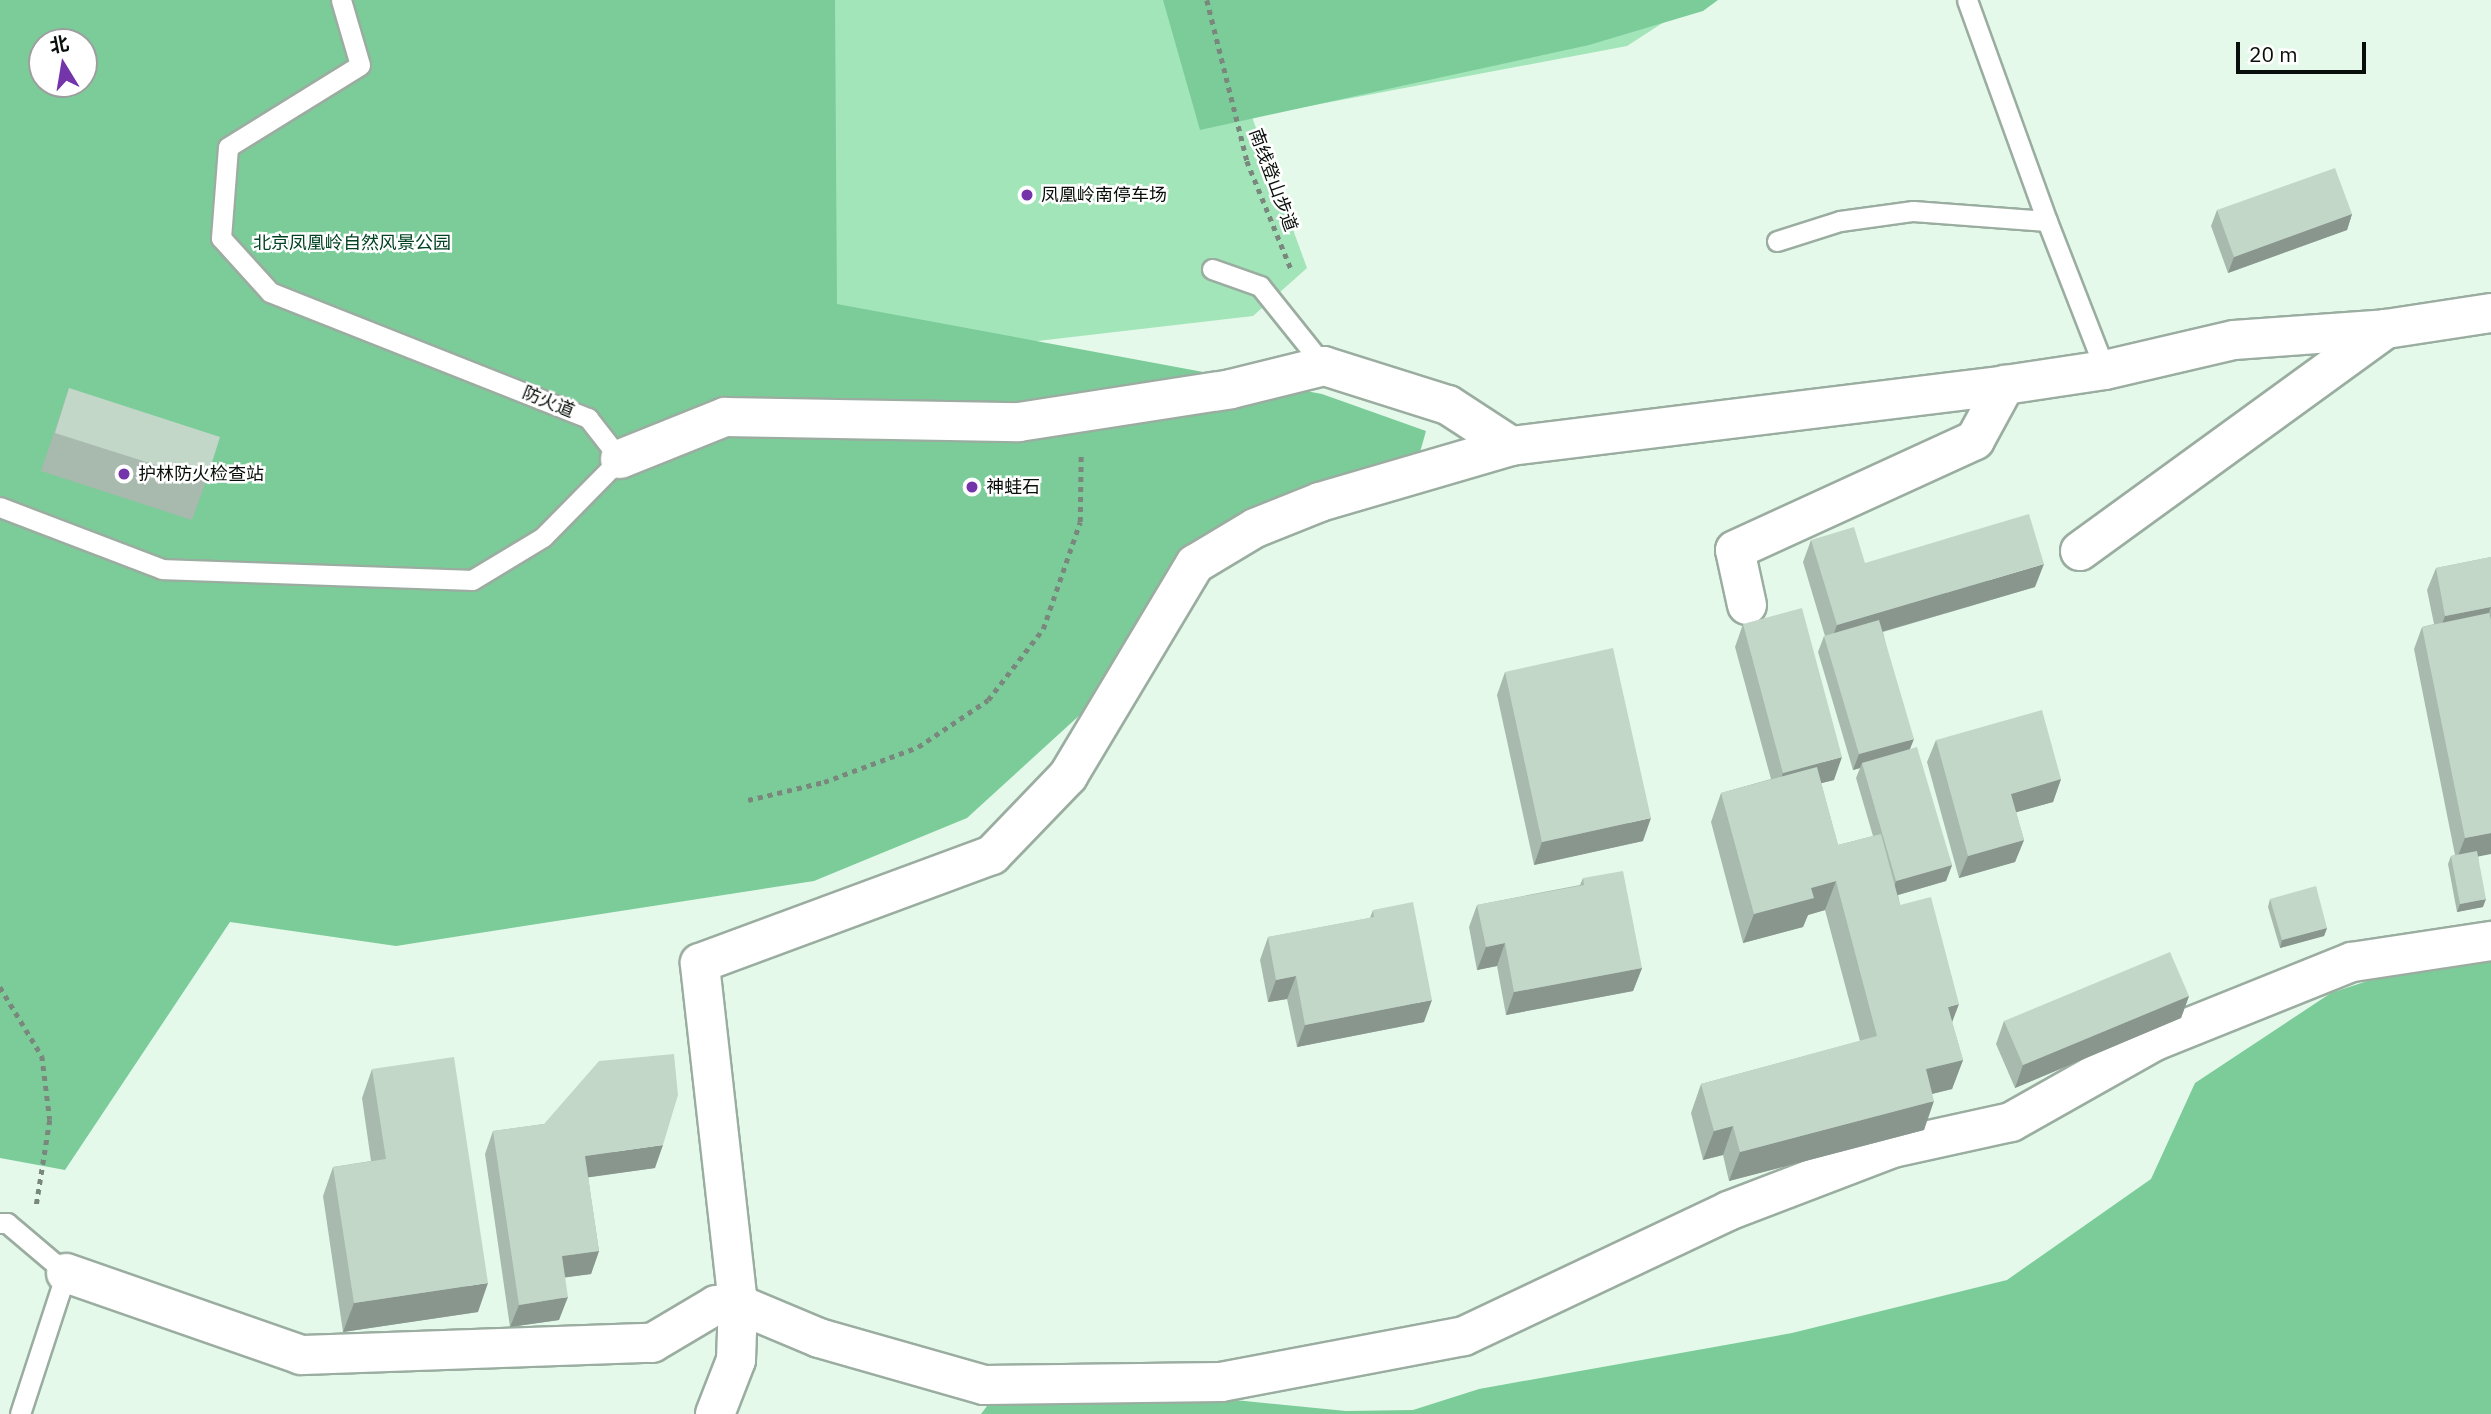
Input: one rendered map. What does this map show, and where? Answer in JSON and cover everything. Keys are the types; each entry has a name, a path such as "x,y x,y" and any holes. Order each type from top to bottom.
{"street":[{"path":"715,1414 736,1360 738,1304 700,963 992,855 1068,776 1195,564 1255,528 1320,502 1511,446 2005,386 2105,370 2234,340 2386,329 2491,313"},
{"path":"2080,551 2386,329"},
{"path":"620,458 724,417 1019,422 1231,390 1324,366 1448,405 1511,446"},
{"path":"1747,606 1735,550 1975,440 2005,386"},
{"path":"66,1273 301,1355 652,1343 716,1305 738,1304 819,1338 984,1385 1221,1382 1464,1336 1728,1211 1893,1148 2011,1122 2155,1041 2352,962 2491,941"}],"lane":[{"name":"防火道","path":"341,0 360,65 228,147 222,238 270,292 588,418 620,458"},
{"path":"1967,0 2047,221 2105,370"},
{"path":"1777,241 1840,221 1913,211 2047,221"},
{"path":"1212,269 1260,286 1324,366"},
{"path":"0,507 162,569 472,579 543,537 620,458"},
{"path":"0,1223 66,1273 20,1414"}],"path":[{"name":"南线登山步道","path":"1207,0 1247,161 1293,275"},
{"path":"748,800 824,782 918,747 988,700 1043,629 1080,522 1077,413"},
{"path":"0,987 42,1056 50,1120 31,1244"}],"green space":[{"name":"北京凤凰岭自然风景公园","path":"0,0 1698,0 1627,46 1252,117 1307,268 1253,316 803,368 32,430"},
{"path":"0,0 835,0 837,304 1322,394 1426,431 1417,463 1191,558 1093,703 967,818 814,881 396,946 230,922 65,1170 0,1158"},
{"path":"1163,0 1718,0 1703,11 1589,45 1200,130"},
{"path":"2452,953 2491,954 2491,1414 981,1414 990,1402 1195,1396 1346,1411 1413,1410 1479,1389 1792,1333 2007,1280 2151,1179 2195,1083 2331,993"}],"building":[{"path":"2335,168 2352,214 2234,257 2217,210"},
{"path":"69,388 220,437 206,481 55,433"},
{"path":"2029,514 2044,564 1837,625 1811,540 1854,527 1865,563"},
{"path":"2491,557 2491,607 2445,616 2436,568"},
{"path":"1802,608 1842,757 1783,773 1743,624"},
{"path":"2489,613 2491,833 2465,838 2422,627"},
{"path":"1879,620 1914,739 1859,754 1824,636"},
{"path":"1613,648 1651,818 1542,842 1505,672"},
{"path":"2042,710 2061,779 2011,794 2024,840 1968,856 1936,740"},
{"path":"1917,747 1952,865 1896,881 1862,763"},
{"path":"1817,767 1838,845 1881,834 1900,905 1931,897 1959,1004 1948,1007 1963,1060 1926,1069 1934,1101 1740,1152 1733,1126 1714,1131 1701,1084 1877,1036 1836,881 1811,888 1814,898 1754,914 1721,793"},
{"path":"2477,851 2486,899 2460,904 2451,856"},
{"path":"1623,871 1642,968 1514,992 1505,943 1486,947 1477,905 1584,885 1583,878"},
{"path":"2316,886 2327,928 2282,940 2270,899"},
{"path":"1413,902 1432,1000 1305,1025 1296,976 1276,980 1268,937 1374,917 1373,910"},
{"path":"2170,952 2189,996 2023,1065 2004,1021"},
{"path":"674,1054 678,1095 663,1145 585,1156 599,1251 562,1256 568,1297 519,1305 493,1131 544,1124 599,1061"},
{"path":"454,1057 488,1283 354,1303 333,1167 386,1159 372,1069"}],"place":[{"name":"凤凰岭南停车场","path":"1027,195"},
{"name":"护林防火检查站","path":"124,474"},
{"name":"神蛙石","path":"972,487"}]}
